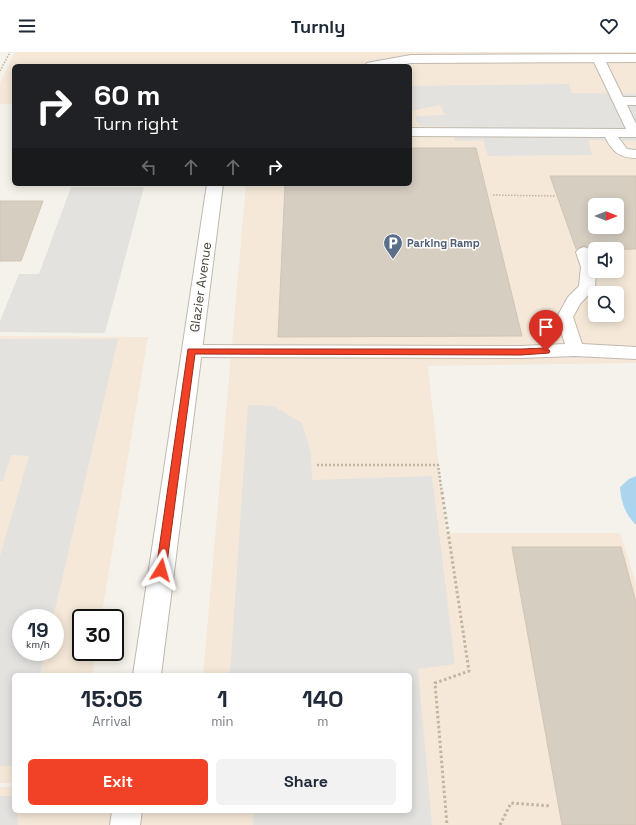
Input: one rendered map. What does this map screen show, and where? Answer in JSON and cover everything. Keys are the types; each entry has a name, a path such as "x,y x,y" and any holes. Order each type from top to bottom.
{"street":[{"path":"383,64 411,59 636,58"},
{"name":"Glazier Avenue","path":"147,673 214,186"},
{"path":"126,825 128,813"}],"lane":[{"path":"412,132 635,134 598,58"},
{"path":"619,101 636,101"},
{"path":"610,133 620,152 636,154"},
{"path":"575,350 565,318 574,300 586,288 589,267 584,252"},
{"path":"191,352 521,352 575,350 636,353"}],"path":[{"path":"0,71 10,52"},
{"path":"494,195 556,196"},
{"path":"317,465 438,465 469,671 435,683 447,825"},
{"path":"500,825 511,803 551,806"}],"shaded area":[{"path":"15,52 636,52 636,363 428,366 446,533 620,533 636,584 636,825 0,825 0,787 12,787 12,813 412,813 412,673 203,673 246,186 412,186 412,64 12,64 12,104 0,104 0,83"},
{"path":"569,84 572,93 636,94 636,141 588,140 592,155 488,156 483,140 455,141 451,127 419,126 415,116 445,115 440,105 412,111 412,86"},
{"path":"71,187 144,187 105,333 0,332 0,321 19,274 39,274"},
{"path":"0,336 148,337 103,609 72,609 72,661 94,661 92,673 12,673 12,783 0,783"},
{"path":"0,339 118,339 55,609 12,609 12,661 43,661 40,673 12,673 12,766 0,766 0,556 29,456 11,455 3,481 0,481"},
{"path":"248,405 273,406 302,423 311,452 312,480 432,476 455,664 418,669 432,825 253,825 254,813 412,813 412,673 230,673"},
{"path":"0,796 12,796 12,813 17,813 18,825 0,825"}],"water":[{"path":"636,476 636,525 624,508 620,487 629,479"}],"building":[{"name":"Parking Ramp","path":"412,148 476,148 522,336 278,337 285,186 412,186"},
{"path":"550,176 636,176 636,249 624,249 624,242 588,242 588,247 583,246 576,249"},
{"path":"0,201 43,201 21,261 0,261"},
{"path":"512,547 621,547 636,602 636,825 562,825"}],"place":[{"name":"Parking Ramp","path":"393,260"}],"route":[{"path":"161,570 191,352 546,351"}]}
